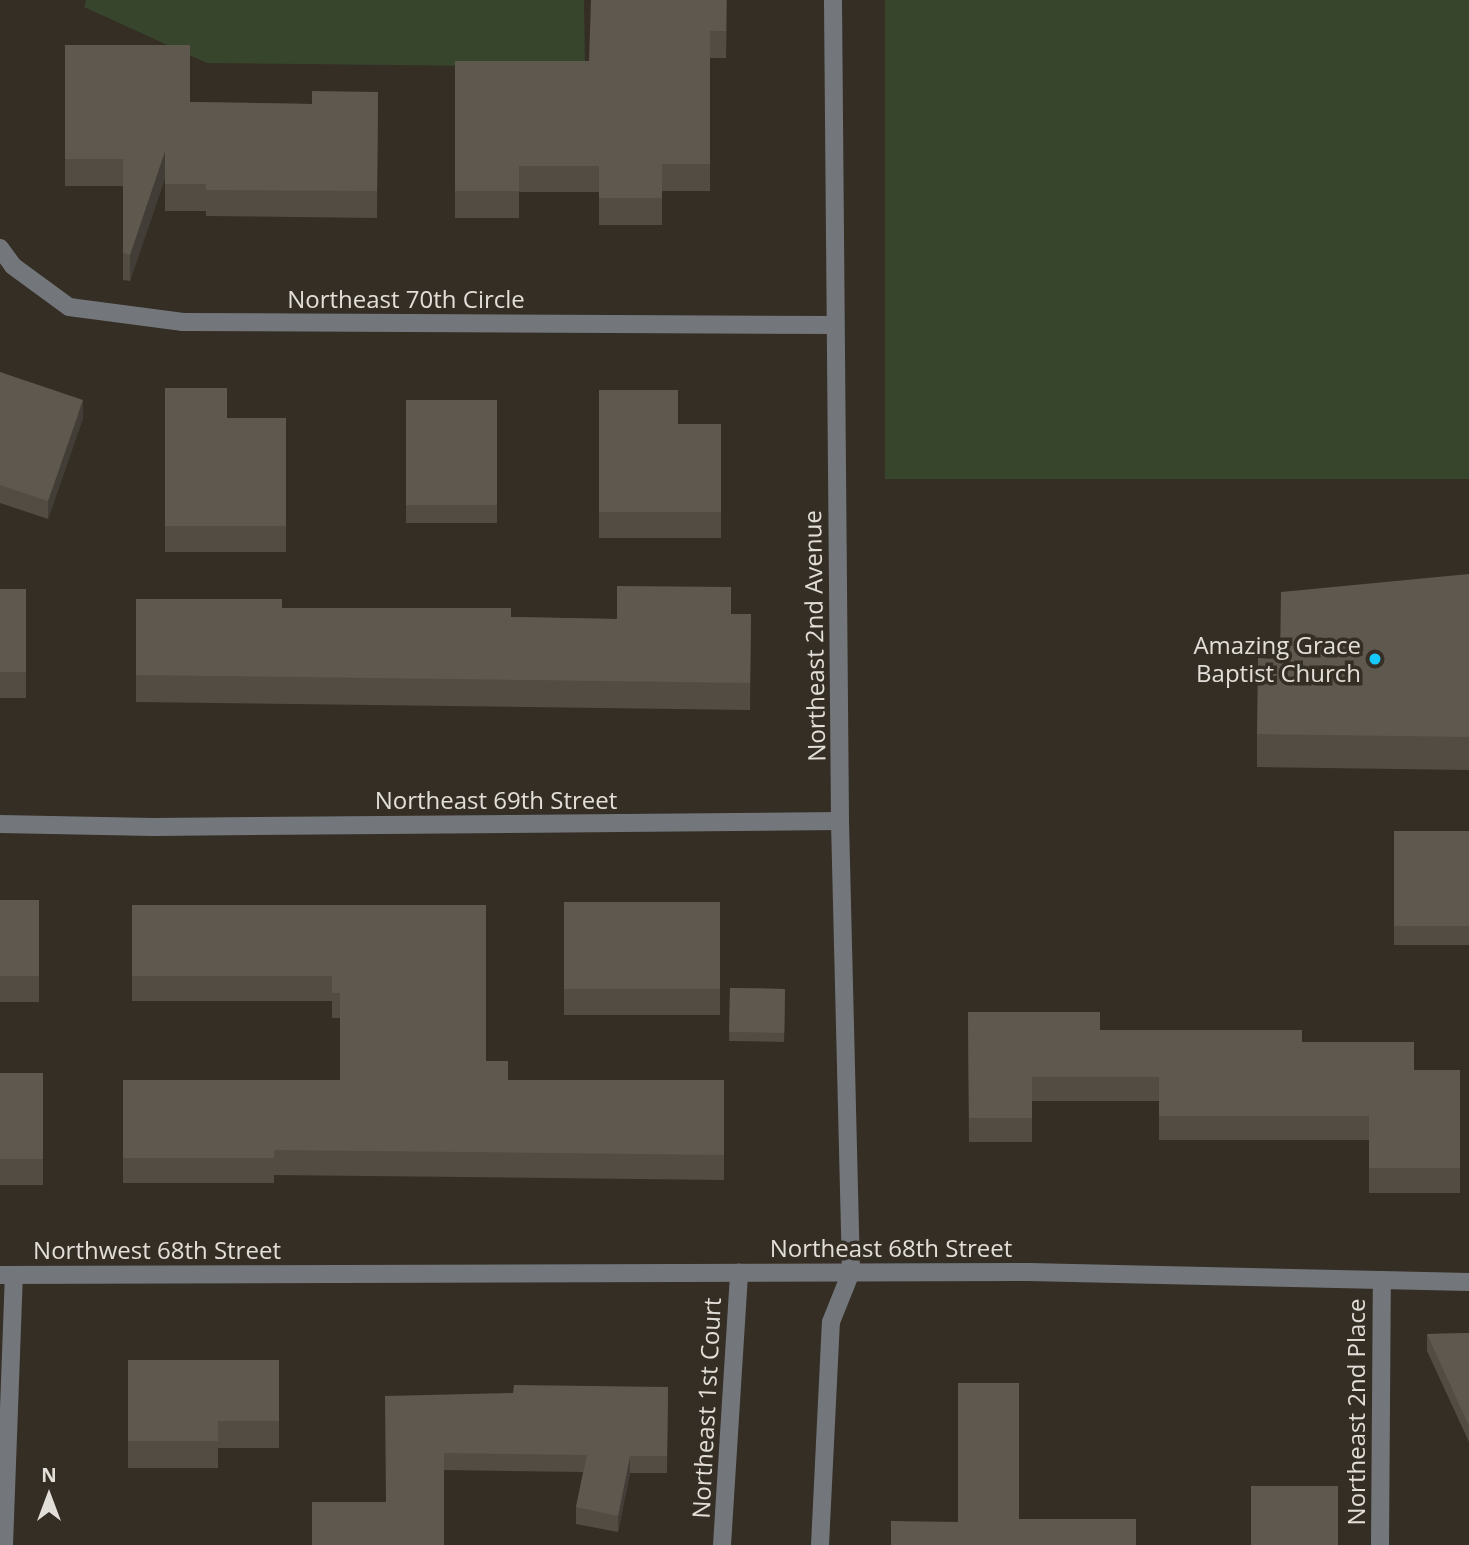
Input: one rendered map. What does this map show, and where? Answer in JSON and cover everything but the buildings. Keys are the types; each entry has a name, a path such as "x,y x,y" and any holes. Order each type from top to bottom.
{"street":[{"name":"Northeast 2nd Avenue","path":"832,0 841,821 851,1272"},
{"name":"Northeast 70th Circle","path":"0,248 13,266 69,307 183,322 835,325"},
{"name":"Northeast 69th Street","path":"0,824 153,827 841,821"},
{"name":"Northeast 68th Street","path":"313,1274 851,1272 1469,1282"},
{"path":"820,1545 831,1322 851,1272"},
{"name":"Northeast 1st Court","path":"722,1545 739,1273"},
{"name":"Northwest 68th Street","path":"7,1275 313,1274"},
{"path":"4,1545 7,1275"},
{"name":"Northeast 2nd Place","path":"1380,1545 1381,1280"}],"green space":[{"path":"86,0 584,0 585,67 207,63 84,7"},
{"path":"885,0 1469,0 1469,479 885,479"}],"place":[{"name":"Amazing Grace Baptist Church","path":"1375,659"}]}
